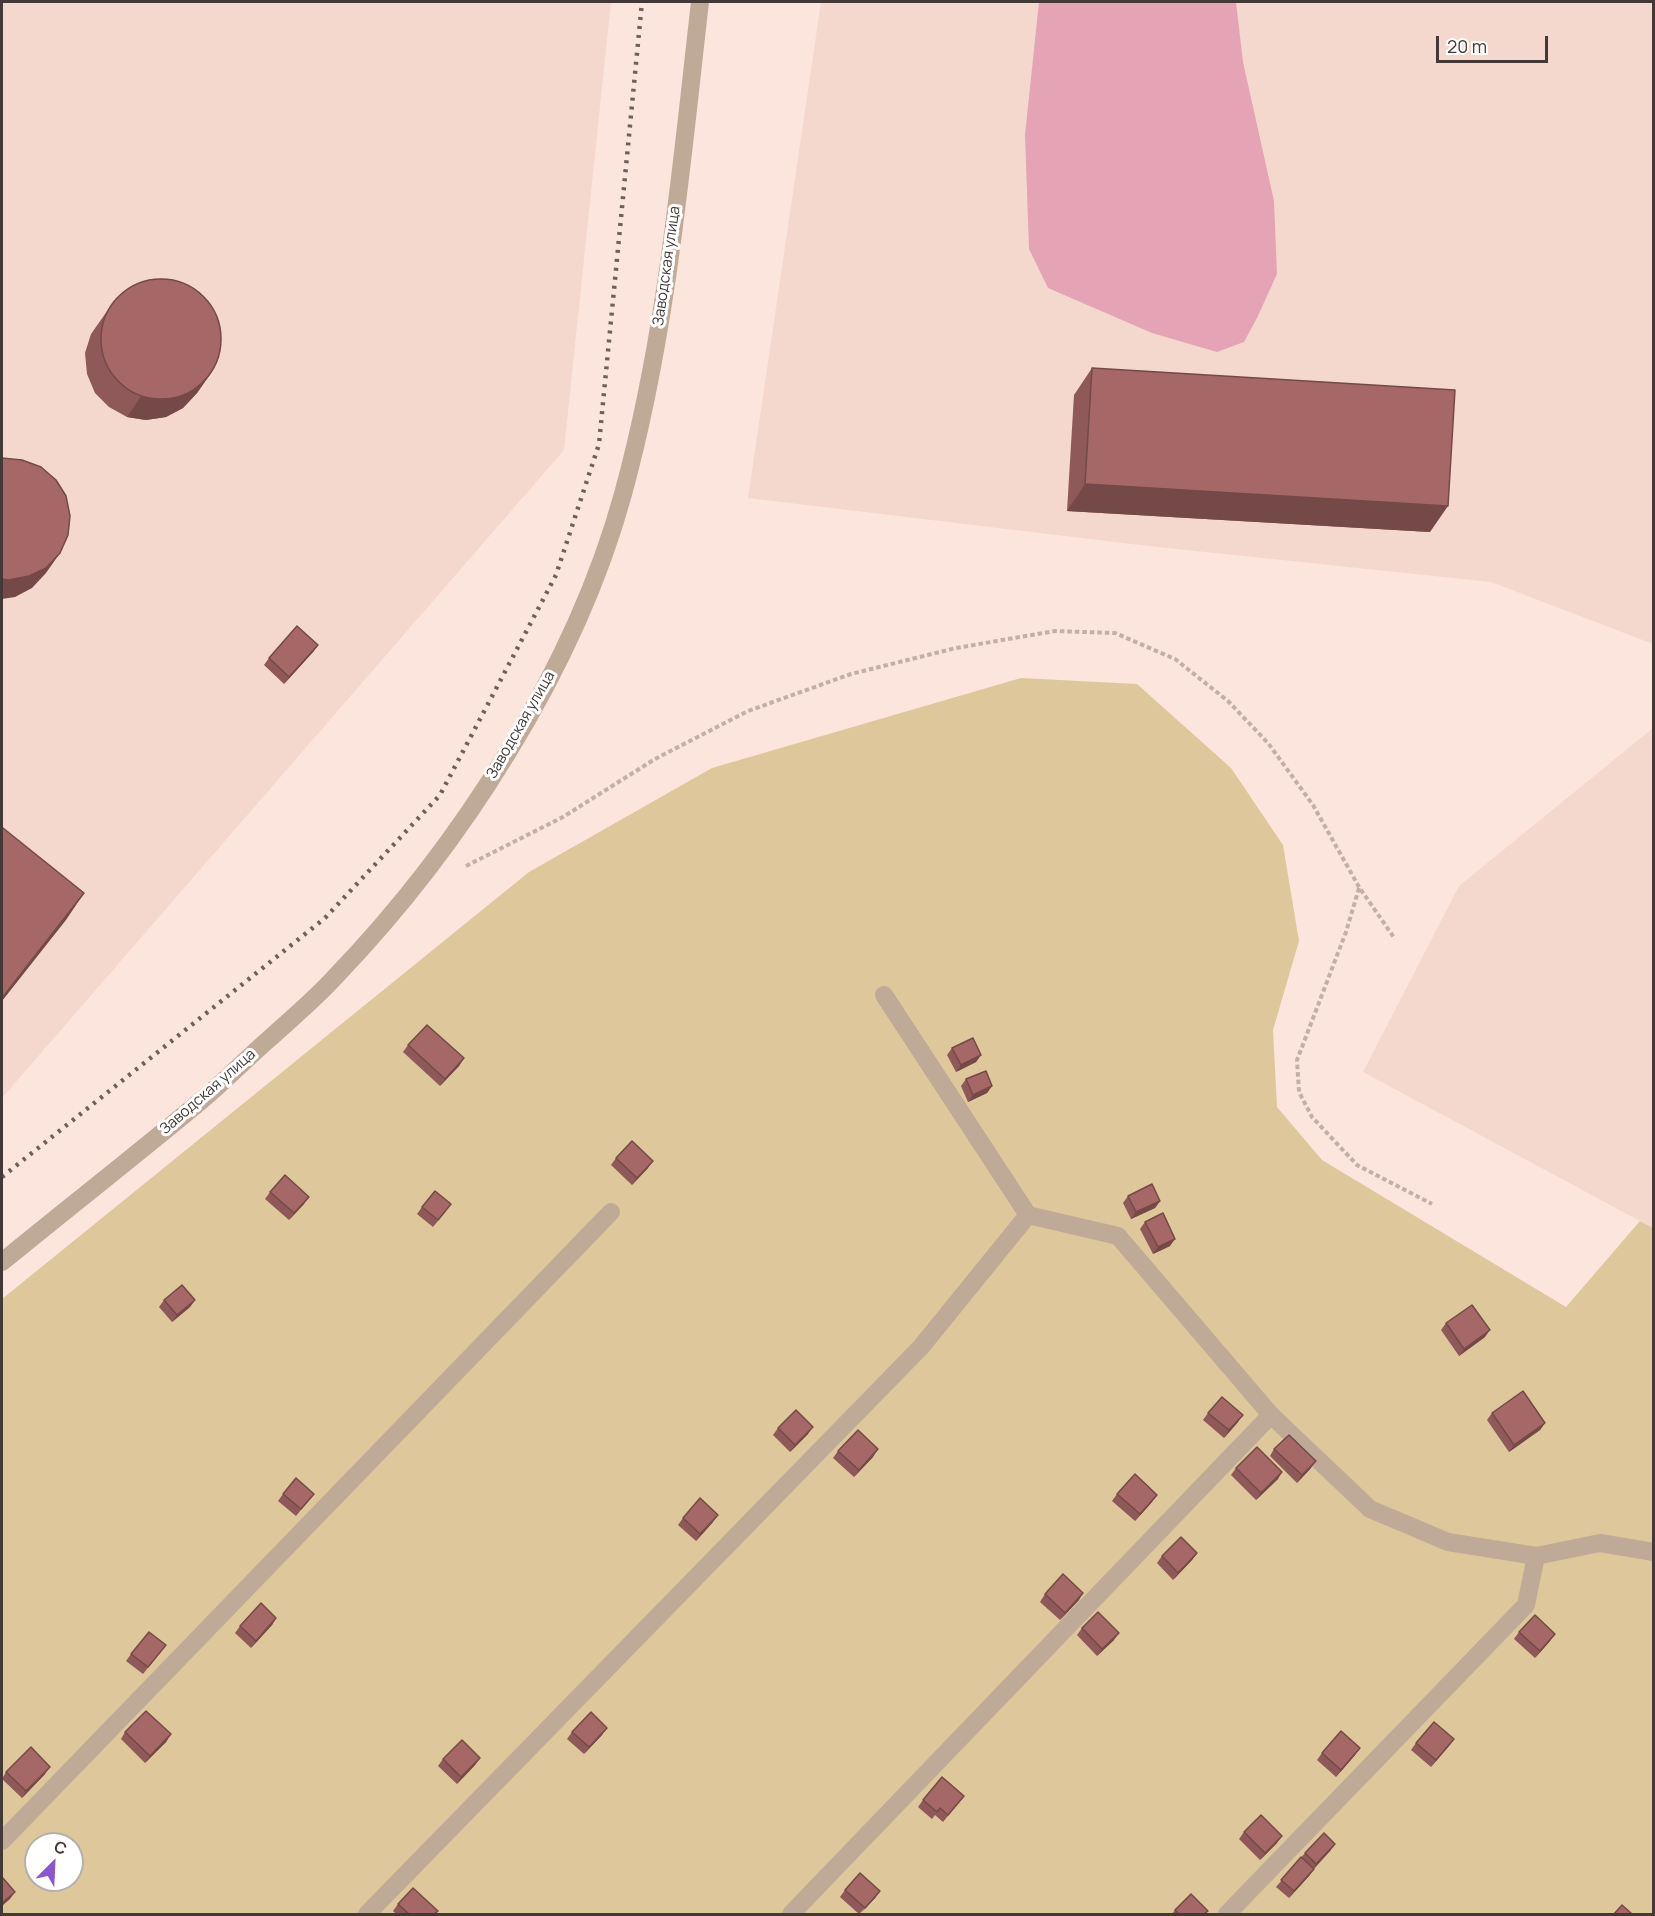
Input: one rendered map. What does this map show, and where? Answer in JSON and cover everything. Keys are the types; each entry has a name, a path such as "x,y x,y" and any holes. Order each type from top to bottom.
{"street":[{"name":"Заводская улица","path":"2,1262 204,1098 334,979 409,894 437,856 478,799 545,688 594,585 623,496 646,396 670,258 700,2"},
{"path":"884,995 1028,1215 1118,1236 1271,1415 1370,1509 1448,1542 1536,1556 1600,1543 1653,1552"},
{"path":"2,1841 611,1212"},
{"path":"367,1914 921,1347 1028,1215"},
{"path":"791,1914 1271,1415"},
{"path":"1227,1914 1526,1605 1536,1556"}],"path":[{"path":"460,869 563,817 655,759 748,711 851,674 956,648 1055,631 1115,633 1175,659 1228,701 1268,743 1313,805 1359,887 1395,939"},
{"path":"1359,887 1346,932 1297,1060 1299,1092 1312,1117 1357,1165 1432,1204"}],"shaded area":[{"path":"2,2 611,2 564,450 2,1098"},
{"path":"821,2 1653,2 1653,644 1491,582 1148,546 748,498"},
{"path":"1039,2 1236,2 1243,62 1274,201 1277,274 1244,342 1217,352 1152,333 1048,288 1029,249 1025,135"},
{"path":"1021,678 1137,684 1231,768 1283,845 1299,941 1273,1030 1277,1107 1322,1160 1566,1307 1640,1221 1653,1228 1653,1914 2,1914 2,1299 529,872 712,768"},
{"path":"1653,728 1653,1228 1363,1072 1459,886"}],"building":[{"path":"161,279 184,283 204,296 217,316 221,339 217,362 204,382 184,395 161,399 138,395 118,382 105,362 101,339 105,316 118,296 138,283"},
{"path":"1092,368 1455,390 1448,506 1085,484"},
{"path":"2,458 22,460 41,467 56,480 66,496 70,516 68,535 60,553 46,568 29,576 9,580 2,579"},
{"path":"297,626 318,645 289,677 269,658"},
{"path":"2,829 84,893 2,998"},
{"path":"427,1025 464,1058 445,1079 408,1045"},
{"path":"973,1038 981,1055 961,1065 952,1048"},
{"path":"986,1071 992,1086 973,1095 966,1079"},
{"path":"632,1141 653,1161 637,1178 616,1158"},
{"path":"285,1175 309,1197 294,1213 270,1192"},
{"path":"1152,1184 1160,1201 1136,1212 1128,1196"},
{"path":"435,1191 451,1204 438,1220 422,1207"},
{"path":"1163,1213 1175,1239 1158,1247 1145,1222"},
{"path":"182,1285 195,1300 177,1315 164,1300"},
{"path":"1472,1305 1490,1330 1464,1349 1446,1323"},
{"path":"1523,1391 1545,1423 1514,1445 1492,1413"},
{"path":"1222,1397 1243,1415 1229,1430 1208,1413"},
{"path":"796,1410 813,1427 795,1445 778,1428"},
{"path":"858,1430 878,1449 859,1470 838,1451"},
{"path":"1289,1435 1316,1461 1302,1475 1274,1449"},
{"path":"1257,1447 1282,1472 1261,1493 1236,1468"},
{"path":"1135,1474 1157,1495 1140,1514 1117,1494"},
{"path":"296,1478 314,1494 301,1509 283,1494"},
{"path":"700,1498 718,1515 700,1534 683,1518"},
{"path":"1181,1537 1197,1553 1178,1573 1162,1556"},
{"path":"1063,1574 1083,1593 1065,1613 1045,1594"},
{"path":"261,1603 276,1618 256,1641 240,1626"},
{"path":"1098,1612 1119,1633 1102,1649 1082,1628"},
{"path":"1535,1615 1555,1634 1540,1651 1519,1632"},
{"path":"149,1632 166,1645 148,1667 131,1654"},
{"path":"146,1711 171,1734 150,1756 125,1732"},
{"path":"591,1712 607,1728 589,1747 572,1732"},
{"path":"1434,1722 1454,1739 1436,1760 1416,1743"},
{"path":"1341,1731 1360,1748 1341,1770 1322,1753"},
{"path":"462,1740 480,1758 461,1777 443,1759"},
{"path":"31,1747 50,1767 26,1791 6,1772"},
{"path":"942,1777 964,1796 948,1815 940,1808 937,1812 923,1800"},
{"path":"1261,1815 1282,1836 1265,1853 1244,1832"},
{"path":"1324,1833 1335,1844 1316,1864 1305,1853"},
{"path":"1301,1857 1314,1869 1294,1891 1281,1880"},
{"path":"860,1873 880,1891 865,1908 845,1890"},
{"path":"2,1877 15,1892 2,1903"},
{"path":"413,1888 438,1911 434,1914 409,1914 398,1904"},
{"path":"1191,1894 1208,1911 1204,1914 1179,1914 1175,1910"},
{"path":"1622,1905 1632,1914 1614,1914"}],"railway":[{"path":"2,1177 325,918 440,795 556,575 599,444 642,2"}]}
